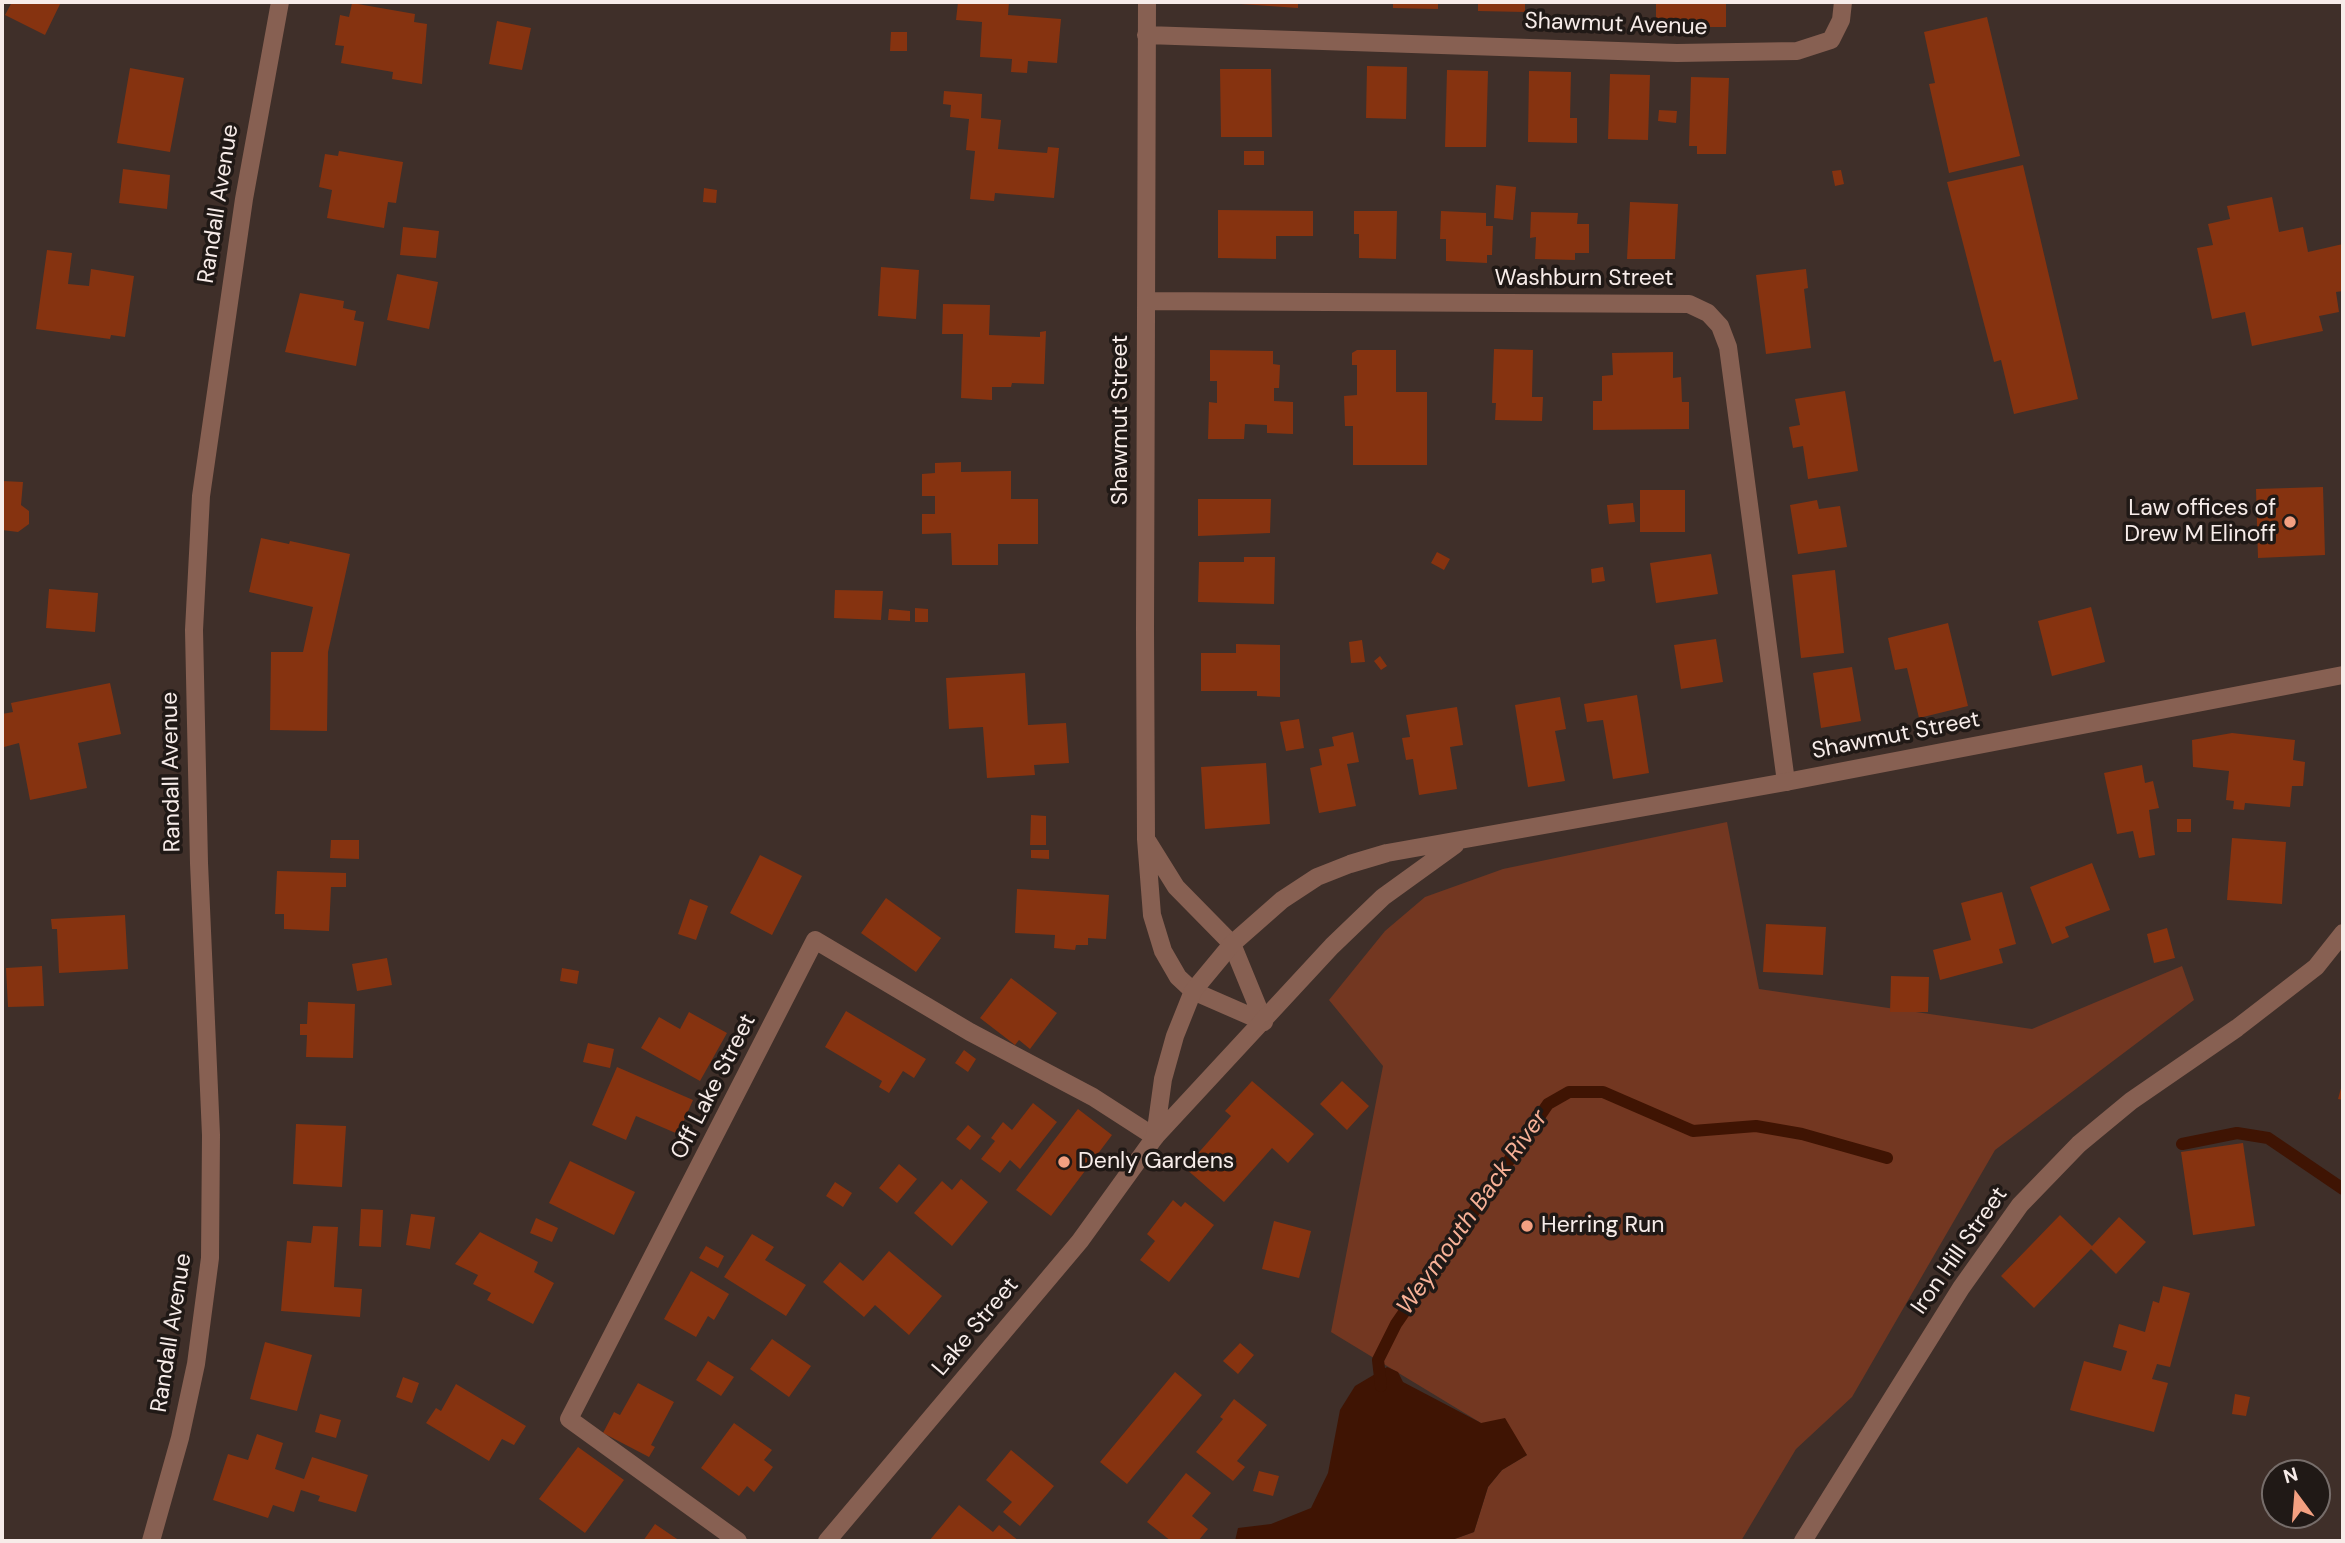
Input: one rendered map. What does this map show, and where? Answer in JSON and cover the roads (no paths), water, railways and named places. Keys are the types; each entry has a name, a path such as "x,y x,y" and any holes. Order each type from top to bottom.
{"street":[{"name":"Randall Avenue","path":"151,1541 180,1438 196,1364 210,1258 211,1135 199,863 194,630 201,496 244,199 280,2"},
{"name":"Shawmut Street","path":"1147,2 1146,839 1155,927 1178,977 1193,991 1264,1022 1332,946 1383,897 1458,842"},
{"name":"Shawmut Avenue","path":"1146,35 1677,53 1797,51 1831,40 1841,20 1843,2"},
{"name":"Washburn Street","path":"1147,301 1689,304 1708,313 1720,326 1728,347 1786,782"},
{"name":"Shawmut Street","path":"1213,963 1282,900 1317,877 1387,853 1786,782 2343,675"},
{"path":"1146,839 1176,887 1232,944 1264,1022"},
{"name":"Iron Hill Street","path":"1803,1541 1961,1288 2020,1205 2079,1144 2131,1101 2237,1028 2316,967 2343,933"},
{"name":"Off Lake Street","path":"738,1541 569,1419 816,940 970,1032 1093,1097 1155,1137"},
{"name":"Lake Street","path":"1155,1137 1163,1079 1175,1036 1193,991 1213,963"},
{"name":"Lake Street","path":"827,1541 1080,1241 1155,1137 1264,1022"}],"waterway":[{"name":"Weymouth Back River","path":"1381,1386 1378,1360 1396,1324 1548,1104 1569,1092 1603,1092 1693,1131 1756,1126 1802,1134 1887,1158"},
{"name":"Weymouth Back River","path":"2182,1144 2237,1133 2268,1138 2343,1189"}],"place":[{"name":"Law offices of Drew M Elinoff","path":"2290,522"},
{"name":"Denly Gardens","path":"1064,1162"},
{"name":"Herring Run","path":"1527,1226"}]}
